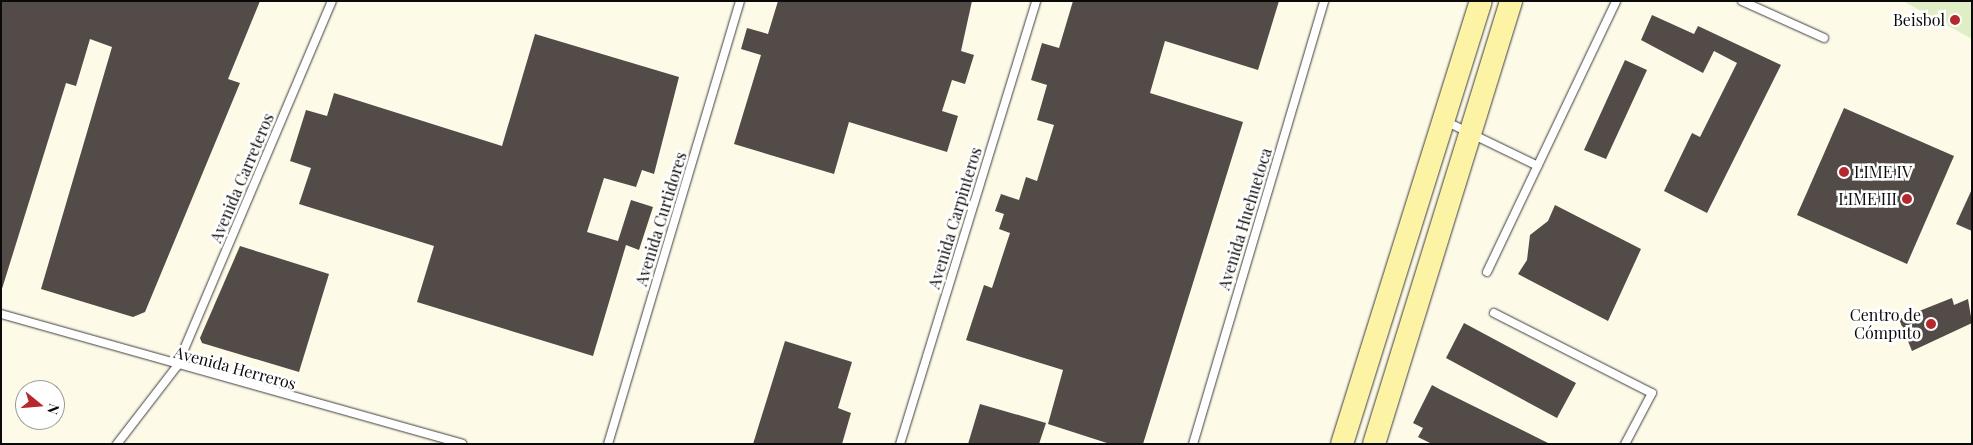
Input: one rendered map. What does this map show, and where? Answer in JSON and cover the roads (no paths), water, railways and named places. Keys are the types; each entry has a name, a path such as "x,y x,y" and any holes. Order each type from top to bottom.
{"main road":[{"path":"1342,444 1441,119 1481,1"},
{"path":"1374,444 1510,1"}],"lane":[{"name":"Avenida Carreteros","path":"177,366 332,1"},
{"name":"Avenida Curtidores","path":"608,444 740,1"},
{"name":"Avenida Carpinteros","path":"900,444 1036,1"},
{"name":"Avenida Huehuetoca","path":"1193,444 1324,1"},
{"path":"1487,272 1616,1"},
{"path":"1742,1 1824,38"},
{"path":"1441,119 1469,136 1538,166"},
{"path":"1494,313 1652,393 1625,444"},
{"name":"Avenida Herreros","path":"1,314 177,366 462,444"},
{"path":"117,444 177,366"}],"place":[{"name":"Beisbol","path":"1955,20"},
{"name":"LIME IV","path":"1844,172"},
{"name":"LIME III","path":"1907,199"},
{"name":"Centro de Cómputo","path":"1931,324"}]}
